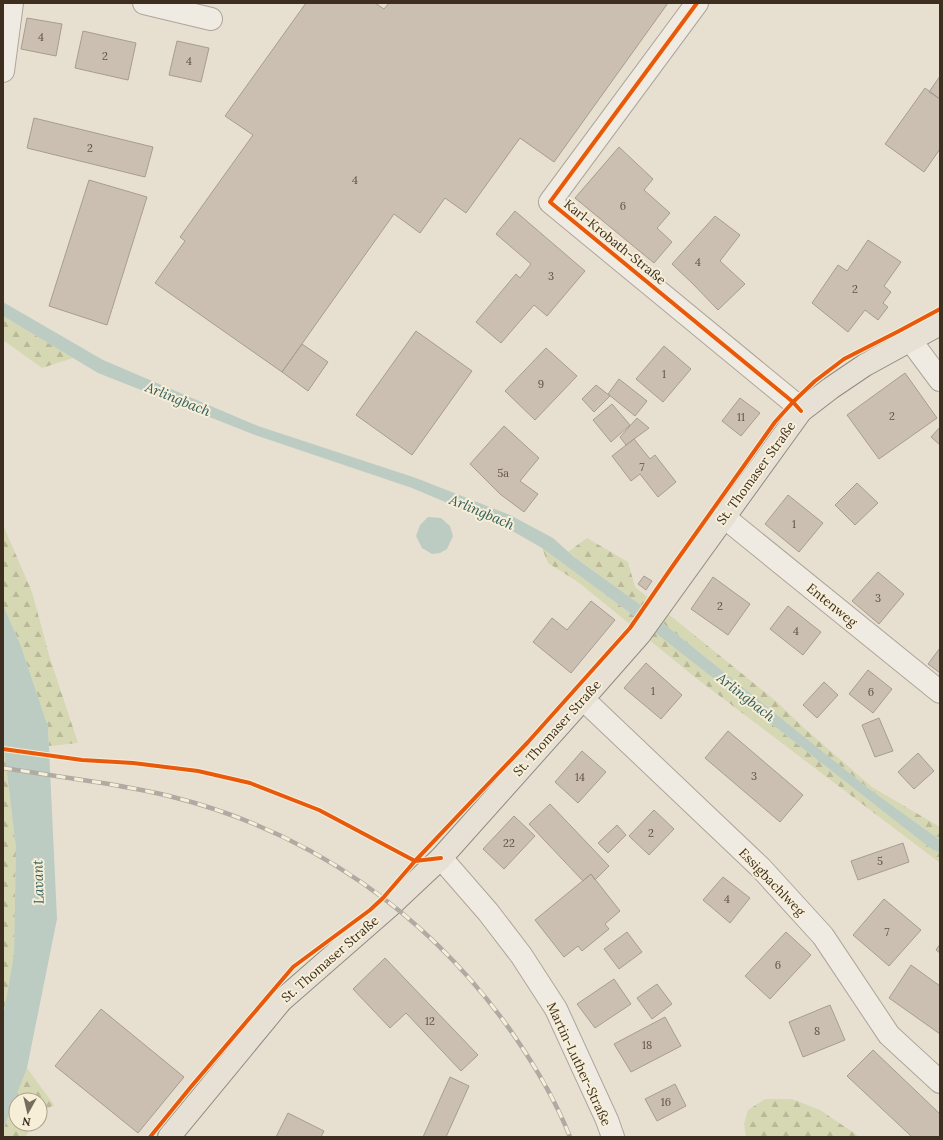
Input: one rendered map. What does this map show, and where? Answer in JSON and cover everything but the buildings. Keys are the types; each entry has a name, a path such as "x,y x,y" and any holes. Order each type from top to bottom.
{"main road":[{"name":"St. Thomaser Straße","path":"169,1137 281,1001 392,904 441,858 640,634 801,410 865,365 940,324"}],"street":[{"path":"3,71 12,3"},
{"path":"144,3 211,19"},
{"name":"Karl-Krobath-Straße","path":"697,3 550,202 801,410"},
{"path":"911,341 940,380"},
{"name":"Entenweg","path":"724,517 940,692"},
{"name":"Essigbachlweg","path":"583,699 761,868 823,936 889,1034 940,1082"},
{"name":"Martin-Luther-Straße","path":"441,858 488,912 520,955 556,1009 607,1120 613,1137"}],"green space":[{"path":"3,316 73,358 42,368 3,340"},
{"path":"3,525 32,592 49,655 78,743 49,746 48,727 21,646 3,605"},
{"path":"587,538 628,562 635,587 777,702 804,728 872,787 940,827 940,840 868,788 638,603 568,552"},
{"path":"542,548 630,613 930,848 940,853 940,863 696,678 578,582 548,563"},
{"path":"3,740 16,848 14,954 3,1016"},
{"path":"27,1068 45,1092 18,1092"},
{"path":"48,1097 54,1105 48,1108"},
{"path":"765,1099 792,1099 820,1110 860,1137 746,1137 744,1124 748,1110"},
{"path":"8,1117 8,1132 28,1132 26,1137 3,1137 3,1130"}],"water":[{"name":"Arlingbach","path":"3,302 103,360 258,426 416,478 510,515 553,538 573,556 638,603 868,788 940,840 940,853 930,848 630,613 542,548 507,528 412,488 255,435 98,373 3,316"},
{"path":"428,517 441,518 450,526 453,536 447,549 440,553 432,554 422,548 416,536 420,525"},
{"name":"Lavant","path":"3,605 21,646 48,727 57,919 27,1068 18,1092 8,1092 8,1117 3,1130 3,1017 14,954 16,848 3,740"}],"railway":[{"path":"3,768 147,791 221,811 271,831 318,855 363,884 405,916 444,952 480,991 513,1034 537,1071 552,1097 570,1137"}],"cycle path":[{"path":"697,3 550,202 793,402 801,411"},
{"path":"3,749 82,760 133,763 198,771 250,783 319,810 415,861 528,742 630,628 775,422 793,402 815,381 844,359 940,309"},
{"path":"150,1137 293,967 370,910 383,898 415,861 441,858"}]}
